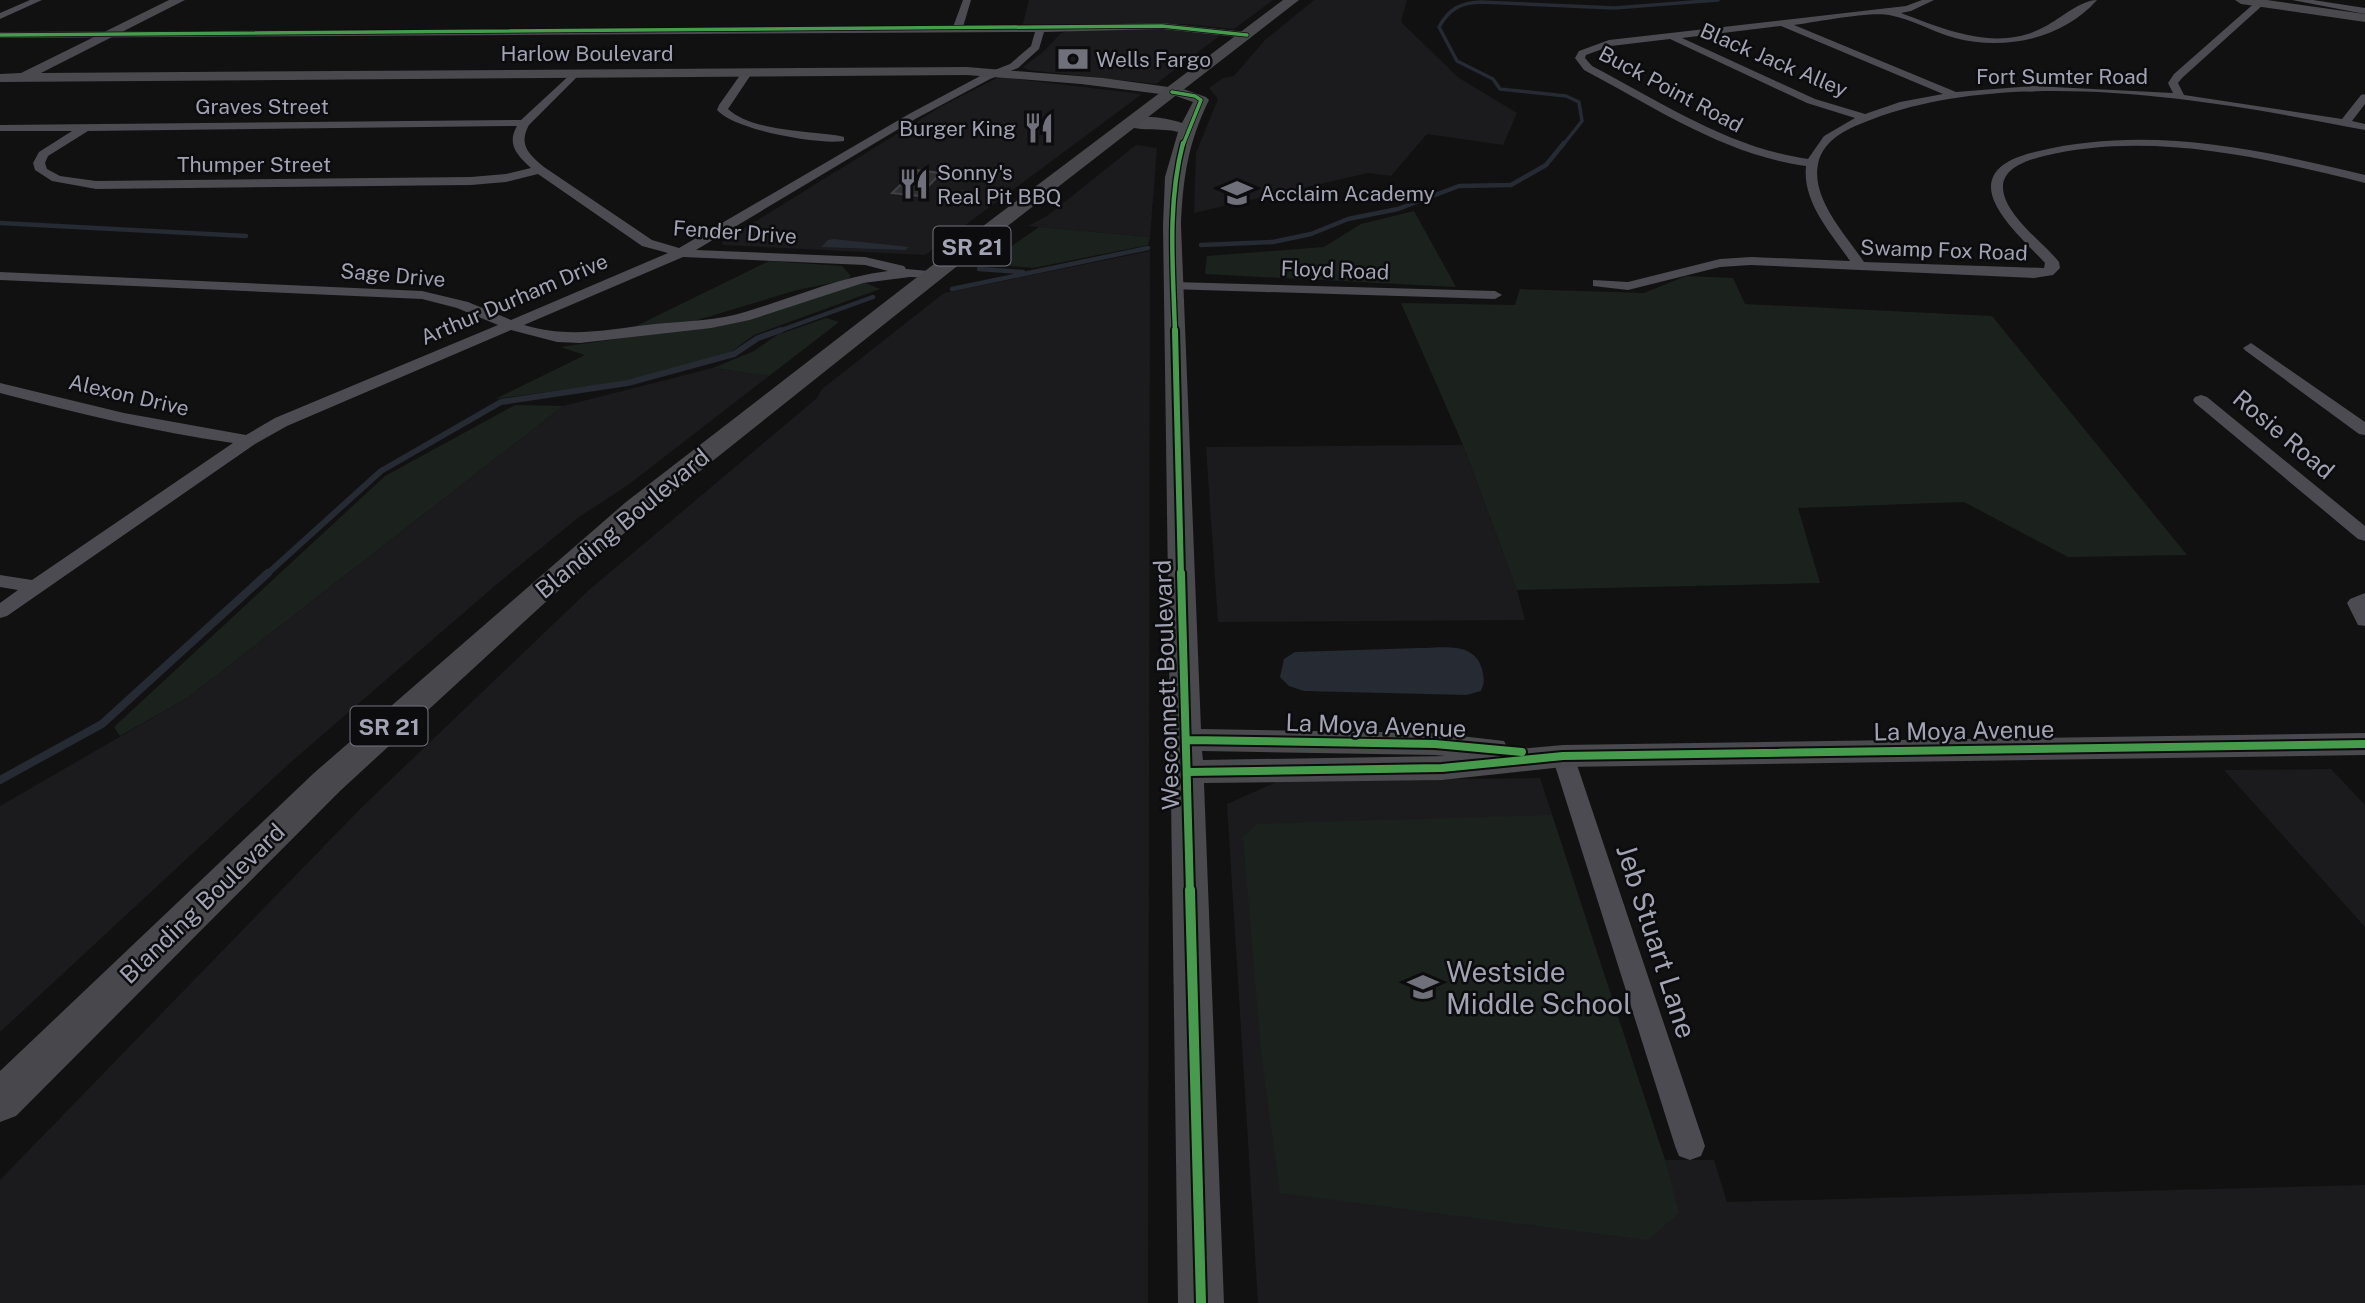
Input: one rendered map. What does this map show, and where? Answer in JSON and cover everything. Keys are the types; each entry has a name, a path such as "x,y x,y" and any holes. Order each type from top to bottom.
{"main road":[{"name":"Blanding Boulevard","path":"0,1101 327,782 539,591 636,508 922,273 1131,123 1292,0"}],"street":[{"path":"0,16 38,0"},
{"path":"0,88 179,0"},
{"path":"957,29 968,0"},
{"name":"Buck Point Road","path":"1812,163 1760,154 1732,145 1588,68 1580,58 1582,53 1597,45 1889,11 1918,6 1930,0"},
{"path":"1889,11 1964,38 2005,41 2045,33 2093,0"},
{"path":"2241,0 2365,18"},
{"path":"2296,0 2365,11"},
{"path":"2181,98 2173,83 2178,76 2261,2"},
{"path":"1783,24 1958,96"},
{"path":"0,36 1162,26 1247,34"},
{"name":"Arthur Durham Drive","path":"0,612 249,440 317,404 681,253 913,116 1014,66 1031,52 1039,40 1040,29"},
{"name":"Black Jack Alley","path":"1672,36 1804,98 1863,117"},
{"name":"Harlow Boulevard","path":"0,78 998,72 1172,92"},
{"path":"747,73 724,105 722,110 725,116 741,123 840,139"},
{"path":"524,123 574,74"},
{"name":"Fort Sumter Road","path":"1812,163 1826,140 1838,130 1863,117 1909,103 1958,96 2043,91 2181,98 2365,127"},
{"name":"Wesconnett Boulevard","path":"1172,92 1195,96 1200,100 1187,129 1174,177 1174,286 1201,1303"},
{"path":"2345,123 2365,97"},
{"name":"Fender Drive","path":"524,123 518,134 518,145 523,155 540,170 647,243 681,253 865,261 922,273"},
{"name":"Graves Street","path":"0,128 524,123"},
{"path":"1131,123 1166,123 1187,129"},
{"name":"Thumper Street","path":"86,127 43,155 38,161 44,174 72,183 124,184 471,181 506,178 540,170"},
{"name":"Swamp Fox Road","path":"1598,283 1628,286 1720,263 1741,262 2034,274 2048,272 2053,268 2052,262 2006,210 1998,198 1997,187 1999,176 2009,166 2024,158 2063,148 2107,144 2170,145 2277,158 2365,178"},
{"path":"1812,163 1811,177 1815,198 1860,266"},
{"name":"Sage Drive","path":"0,276 422,295 453,301 508,325 546,337 581,338 715,323 764,311 831,287 922,273"},
{"path":"0,293 24,277"},
{"name":"Floyd Road","path":"1174,286 1495,295"},
{"path":"2250,348 2365,429"},
{"name":"Alexon Drive","path":"0,388 123,420 249,440"},
{"name":"Rosie Road","path":"2201,400 2365,535"},
{"path":"0,581 36,587"},
{"path":"2365,599 2357,603 2365,620"},
{"name":"La Moya Avenue","path":"1188,756 1442,768 1563,756 2365,744"},
{"name":"Jeb Stuart Lane","path":"1563,756 1690,1146"}],"shaded area":[{"path":"1029,0 1273,0 1234,29 1184,24 1022,27"},
{"path":"1314,0 1407,0 1401,22 1459,78 1517,113 1503,145 1427,134 1391,176 1368,173 1194,213 1196,153 1218,99 1209,88 1223,78 1234,76 1265,40"},
{"path":"1169,28 1222,34 1156,84 1028,70 1023,67 1043,52 1061,33 1068,31"},
{"path":"999,77 1142,94 925,255 723,245 722,242 942,106"},
{"path":"1136,145 1157,148 1150,237 1028,226 1047,216"},
{"path":"1414,211 1456,287 1205,274 1207,256 1324,247 1361,224"},
{"path":"1039,227 1150,237 1148,245 1033,268 986,264"},
{"path":"828,240 909,247 905,250 821,247"},
{"path":"1150,251 1148,1303 0,1303 0,1180 360,809 589,590 817,398 822,389 944,293"},
{"path":"769,261 842,266 851,276 847,280 797,290 691,322 628,330"},
{"path":"1686,276 1733,278 1745,304 1992,316 2187,555 2068,557 1964,502 1798,508 1820,583 1517,590 1463,445 1401,303 1515,305 1520,289 1644,293"},
{"path":"863,282 880,289 754,335 728,354 629,381 495,399 585,355 560,347 751,320"},
{"path":"826,318 839,322 769,376 713,368 754,351 777,335"},
{"path":"713,368 769,376 628,485 579,517 497,584 291,762 0,1032 0,806 187,698 563,406"},
{"path":"515,405 563,406 187,698 120,736 114,727 385,476"},
{"path":"1463,445 1517,590 1525,620 1218,622 1206,447"},
{"path":"1447,647 1465,650 1478,660 1484,680 1481,691 1466,695 1304,691 1289,686 1280,677 1284,659 1295,652"},
{"path":"2331,769 2365,805 2365,927 2224,770"},
{"name":"Westside Middle School","path":"1540,778 1665,1160 1714,1160 1727,1202 2365,1185 2365,1303 1258,1303 1227,804 1279,781"},
{"path":"1552,815 1665,1160 1679,1213 1648,1240 1280,1193 1261,1051 1243,837 1257,824"}],"building":[{"name":"Sonny's Real Pit BBQ","path":"916,170 941,173 919,196 892,193"}],"waterway":[{"path":"1563,145 1582,121 1579,102 1566,96 1500,89 1493,79 1457,61 1439,27 1451,11 1480,2 1614,8 1718,0"},
{"path":"1201,245 1273,242 1311,234 1348,219 1398,209 1459,186 1511,185 1546,165 1564,143"},
{"path":"0,223 246,236"},
{"path":"952,289 1148,248"},
{"path":"979,269 1023,272"},
{"path":"776,332 873,297"},
{"path":"266,575 381,471 501,402 628,383 734,354 758,338 781,330"},
{"path":"0,780 102,724 268,573"}],"cycle path":[{"path":"0,35 1162,26 1247,35"},
{"path":"1172,92 1195,96 1201,100 1187,129 1174,177 1172,225 1201,1303"},
{"path":"1188,740 1435,744 1522,752"},
{"path":"1188,772 1442,768 1563,756 2365,744"}],"place":[{"name":"Wells Fargo","path":"1073,59"},
{"name":"Burger King","path":"1039,128"},
{"name":"Sonny's Real Pit BBQ","path":"914,184"},
{"name":"Acclaim Academy","path":"1237,193"},
{"name":"Westside Middle School","path":"1423,987"}]}
